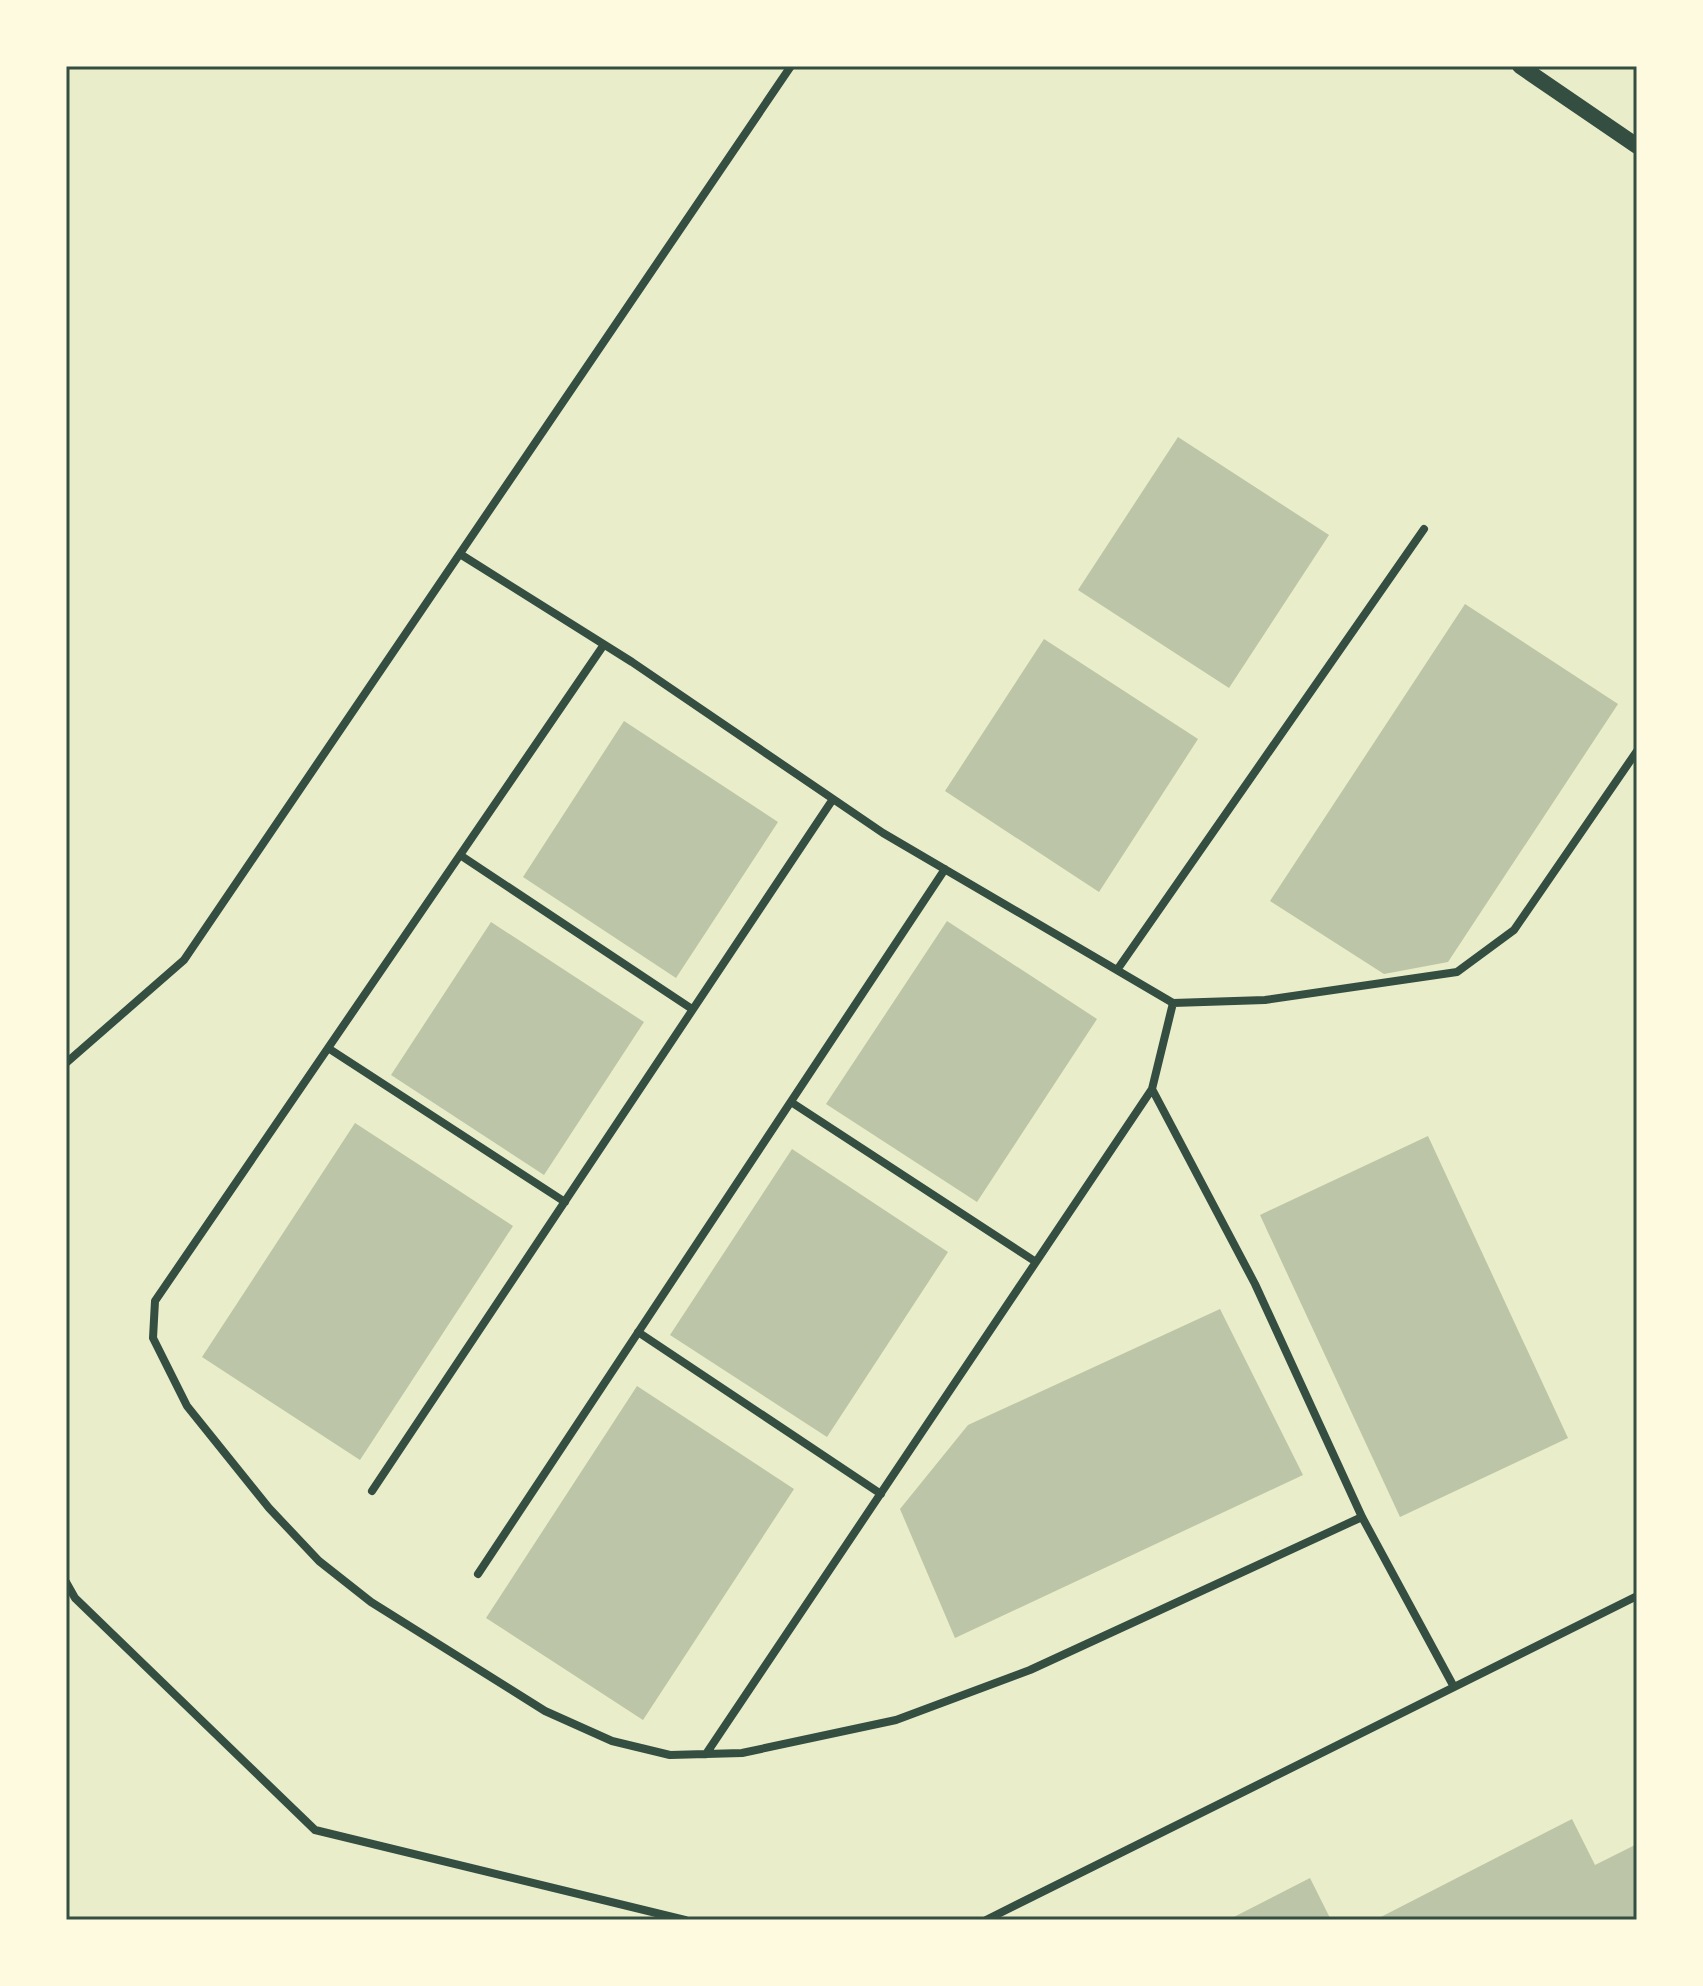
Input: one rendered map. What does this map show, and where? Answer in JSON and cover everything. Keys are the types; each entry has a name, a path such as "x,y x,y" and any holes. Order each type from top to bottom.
{"main road":[{"path":"1520,66 1637,146"}],"street":[{"path":"66,1063 184,960 791,66"},
{"path":"1117,970 1424,529"},
{"path":"460,554 833,799 945,869 1173,1003 1265,1000 1457,972 1514,930 1637,751"},
{"path":"603,646 155,1301 153,1338 187,1406 269,1508 319,1561 371,1602 558,1717 612,1741 670,1755 742,1753 896,1720 1030,1670 1362,1517"},
{"path":"372,1491 833,799"},
{"path":"460,855 692,1009"},
{"path":"478,1574 945,869"},
{"path":"706,1754 1152,1089 1173,1003"},
{"path":"328,1048 565,1202"},
{"path":"1152,1089 1255,1284 1362,1517 1454,1687"},
{"path":"791,1102 1036,1262"},
{"path":"638,1332 881,1494"},
{"path":"66,1582 75,1598 315,1830 685,1920"},
{"path":"986,1920 1637,1596"}],"building":[{"path":"1178,437 1329,535 1229,688 1078,590"},
{"path":"1465,604 1618,704 1448,962 1384,974 1270,901"},
{"path":"1044,639 1198,739 1099,892 945,791"},
{"path":"624,721 778,822 676,978 523,877"},
{"path":"947,921 1097,1019 977,1202 826,1104"},
{"path":"491,922 644,1022 544,1175 391,1075"},
{"path":"355,1123 513,1226 360,1460 202,1357"},
{"path":"1428,1136 1568,1438 1400,1517 1260,1215"},
{"path":"792,1149 948,1252 827,1437 670,1335"},
{"path":"1220,1309 1303,1475 955,1638 900,1509 968,1425"},
{"path":"637,1386 794,1489 643,1720 486,1618"},
{"path":"1572,1819 1595,1865 1637,1844 1637,1920 1375,1920"},
{"path":"1310,1878 1331,1920 1228,1920"}]}
